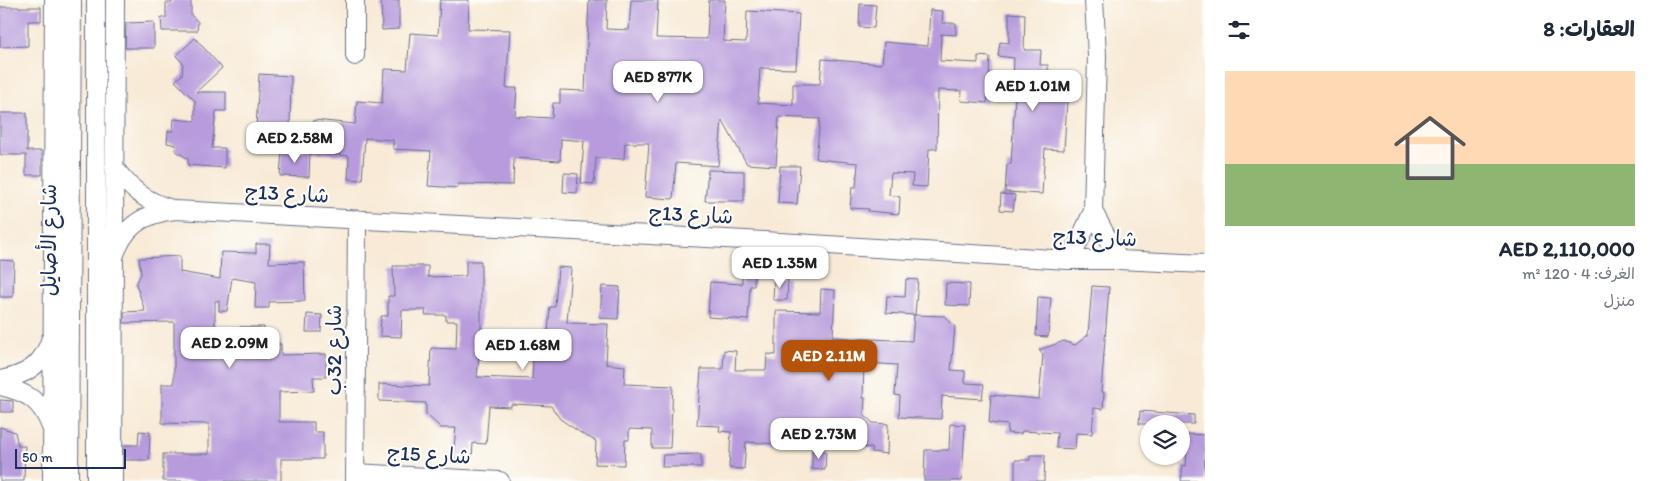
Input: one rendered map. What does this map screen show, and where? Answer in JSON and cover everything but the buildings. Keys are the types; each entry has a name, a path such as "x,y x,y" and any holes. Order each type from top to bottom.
{"street":[{"path":"52,481 54,0"},
{"name":"شارع الأصايل","path":"69,481 72,0"},
{"path":"96,0 96,481"},
{"path":"113,481 115,0"},
{"path":"355,0 355,56"},
{"path":"1068,260 1075,250 1093,211 1097,56 1094,0"},
{"name":"شارع 13ج","path":"114,167 133,190 159,206 174,210 747,240 1068,260 1205,264"},
{"name":"شارع 13ج","path":"113,260 122,238 129,228 150,215 174,210"},
{"path":"1093,211 1119,260"},
{"name":"شارع 32ب","path":"355,477 357,219"},
{"path":"0,380 25,373 39,361 49,345 71,270"},
{"path":"0,386 23,392 38,404 47,418 52,435"},
{"name":"شارع 15ج","path":"355,477 500,481"}]}
